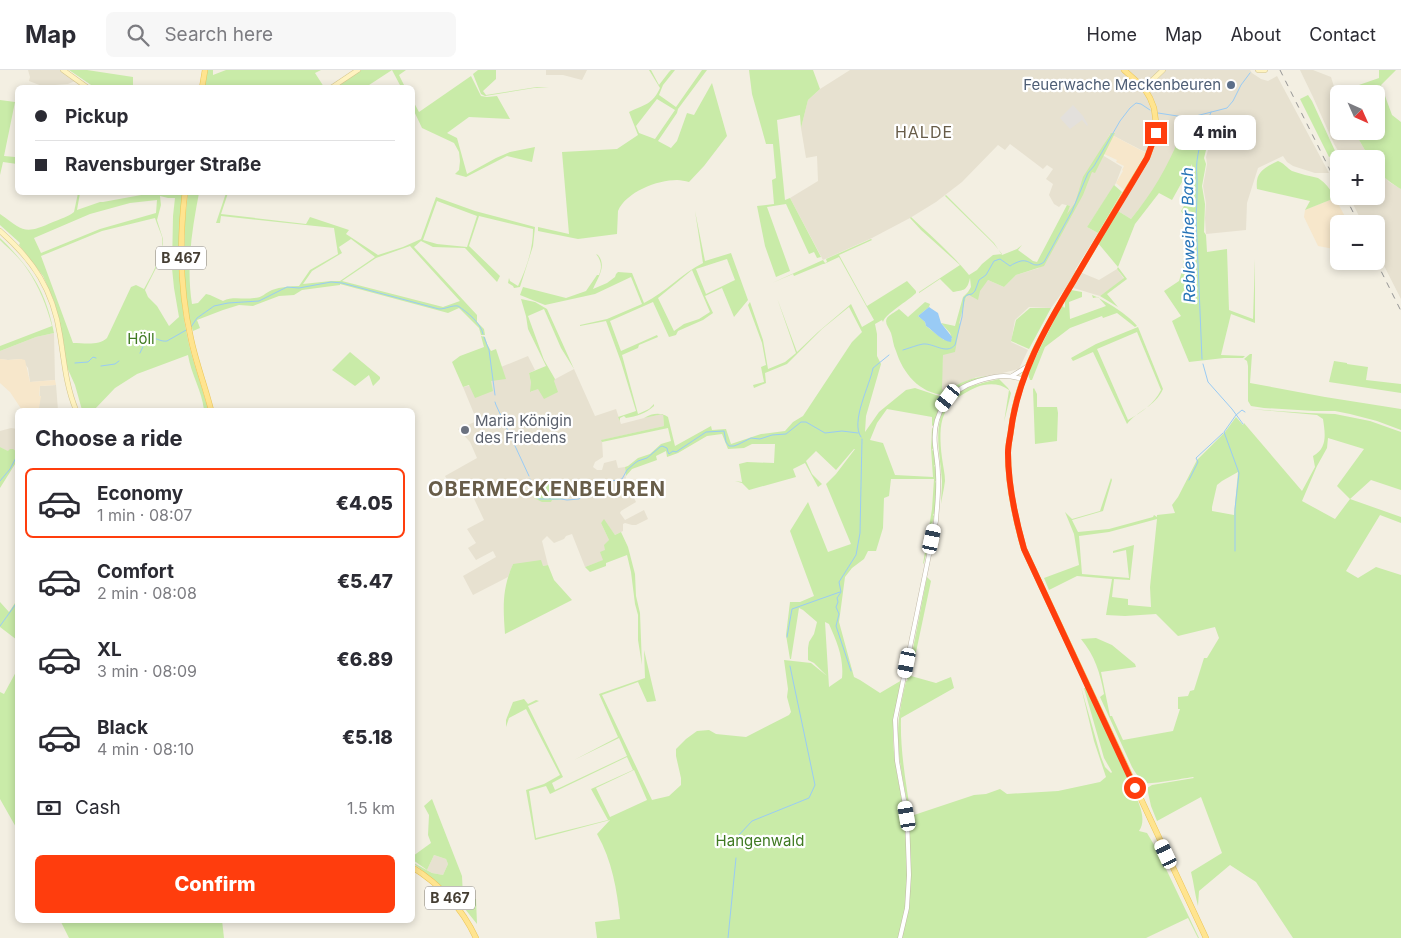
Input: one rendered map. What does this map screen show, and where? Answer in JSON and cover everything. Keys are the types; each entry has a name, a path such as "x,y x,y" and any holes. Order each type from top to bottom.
{"main road":[{"path":"63,70 84,85"},
{"path":"202,85 204,70"},
{"path":"336,85 358,70"},
{"path":"1124,70 1144,88 1150,98 1156,122 1156,133 1147,158 1060,304 1022,379 1012,416 1008,451 1010,488 1015,519 1024,549 1206,938"},
{"path":"1144,88 1162,70"},
{"path":"1258,70 1266,70"},
{"name":"B 467","path":"185,195 181,258 183,294 191,341 210,408"},
{"path":"0,231 27,258 47,289 57,318 69,389 75,408"},
{"name":"B 467","path":"415,869 433,881 448,896 465,917 476,938"}],"street":[{"path":"1012,376 1028,366"},
{"path":"900,938 907,908 909,875 907,816 897,761 895,720 936,521 939,492 935,444 936,421 948,398 974,382 994,377 1012,376 1022,379"}],"shaded area":[{"path":"28,70 61,70 75,81 68,84 39,85 29,81"},
{"path":"546,70 587,70 582,80 563,75 546,75"},
{"path":"850,70 1250,70 1261,79 1268,81 1277,76 1329,173 1315,173 1293,166 1283,156 1258,168 1247,203 1246,230 1206,234 1206,203 1203,186 1207,164 1206,157 1216,126 1207,121 1199,140 1180,138 1168,166 1150,195 1131,219 1118,211 1151,155 1110,134 1099,153 1122,167 1116,183 1087,227 1098,233 1075,270 1099,280 1117,269 1124,279 1100,296 1067,286 1051,308 1029,307 1015,320 1011,342 1028,350 1019,369 977,377 956,385 946,393 941,389 943,354 953,340 966,297 988,280 1004,287 1016,275 1039,268 1070,206 1062,204 1059,207 1054,204 1049,195 1053,184 1046,179 1053,169 1047,165 1043,169 1010,144 1005,150 998,145 962,182 936,202 872,238 823,260 790,198 818,181 817,156 806,158 801,128 808,100 820,89"},
{"path":"1300,70 1313,70 1331,77 1333,85 1330,85 1330,135"},
{"path":"1073,105 1083,116 1087,126 1082,120 1070,129 1060,118"},
{"path":"1112,135 1146,153 1124,190 1116,183 1124,166 1116,162 1117,160 1102,153"},
{"path":"1332,140 1359,140 1365,150 1338,150"},
{"path":"1385,177 1389,182 1401,189 1401,299 1385,268 1385,215 1358,215 1354,205 1385,205"},
{"path":"1330,200 1330,205 1339,205 1344,215 1330,215 1330,248 1318,246 1304,217 1305,210"},
{"path":"54,333 55,380 30,382 28,368 21,359 0,359 0,351 36,337"},
{"path":"528,356 535,370 529,373 531,392 574,369 595,416 616,409 621,424 663,414 664,426 602,440 603,457 595,462 593,467 597,470 602,470 604,463 616,460 618,468 625,467 626,480 636,502 620,513 625,520 644,510 648,519 636,525 625,523 623,524 623,531 615,535 604,520 601,523 609,540 604,560 585,567 572,534 554,543 547,536 542,541 548,565 513,564 508,577 473,595 463,576 496,557 493,551 476,560 468,548 476,543 467,529 484,520 468,486 454,493 445,476 477,458 470,442 458,429 477,421 463,387 491,381 501,367"},
{"path":"0,359 21,359 25,360 30,382 55,380 56,385 40,386 39,408 21,408 10,392 0,383"},
{"path":"56,385 58,408 39,408 40,386"},
{"path":"15,429 15,455 0,447 0,431"},
{"path":"434,855 446,859 448,864 443,875 427,870"}],"green space":[{"path":"69,70 87,70 133,77 133,85 91,85"},
{"path":"207,70 213,70 213,75 226,70 321,70 315,73 323,85 204,85"},
{"path":"361,70 392,70 369,85 340,85"},
{"path":"392,70 406,70 399,75 404,85 400,85"},
{"path":"478,70 496,70 496,79 483,91 486,95 537,87 549,87 485,96 481,94 473,74"},
{"path":"649,70 651,70 659,85 671,70 675,70 663,85 659,95 676,107 702,70 707,70 678,109 658,141 671,148 677,141 687,113 694,115 712,83 727,136 704,166 689,182 677,180 660,182 643,188 628,198 618,211 617,234 578,239 538,231 538,227 569,234 562,152 617,149 638,135 629,112 651,101 660,88","holes":["657,99 675,110 655,139 639,133 636,126"]},
{"path":"749,70 813,70 820,89 808,100 801,128 800,115 777,120 785,200 790,198 821,257 817,258 814,252 809,254 786,204 767,207 790,271 776,277 765,246 757,206 774,204 772,180 776,178 773,144 766,144 752,94"},
{"path":"1379,70 1396,70 1381,85 1359,85 1379,78"},
{"path":"471,76 481,96 497,96 510,119 469,117 447,133 457,138 467,174 510,152 535,147 532,162 507,156 466,177 455,174 459,170 460,161 459,152 454,143 422,128 415,113 415,105 419,112"},
{"path":"1308,95 1312,101 1335,150 1330,150 1329,157 1300,99"},
{"path":"1385,96 1392,115 1401,122 1401,189 1385,177 1385,150 1365,150 1359,140 1385,140"},
{"path":"0,100 15,102 4,156 15,157 15,164 3,162 0,175"},
{"path":"1207,121 1214,125 1204,158 1206,164 1202,186 1205,204 1204,232 1206,235 1207,252 1227,249 1229,310 1253,319 1255,259 1255,323 1231,314 1221,355 1245,356 1243,358 1189,362 1172,321 1181,316 1164,291 1179,281 1184,265 1189,223 1181,211 1193,191 1192,164 1172,200 1159,193 1135,224 1118,267 1098,243 1118,211 1131,219 1170,160 1180,137 1199,140"},
{"path":"1111,133 1115,133 1095,173 1092,172 1083,195 1044,266 1016,275 1004,287 988,280 980,291 978,300 969,295 966,297 959,323 955,352 943,355 942,389 946,392 966,381 990,376 967,384 947,395 935,393 920,386 908,374 899,359 891,333 886,324 887,318 899,309 908,317 925,302 930,304 929,307 918,316 925,322 926,326 944,340 952,339 950,333 941,323 955,326 963,297 971,287 970,278 968,285 964,289 953,292 940,279 919,293 960,265 910,218 941,245 956,260 969,275 993,255 1017,249 1022,245 1018,250 1037,262 1067,205 1070,206 1067,214 1075,203 1083,177"},
{"path":"1278,161 1292,171 1318,178 1330,189 1330,200 1305,210 1310,201 1257,189 1257,178 1269,166"},
{"path":"1114,185 1122,192 1098,233 1087,227"},
{"name":"Höll","path":"78,195 80,195 77,210 100,202 141,195 183,195 180,264 182,300 187,335 207,408 204,408 188,355 137,374 115,388 96,408 81,408 75,385 66,365 64,345 54,301 43,276 19,245 20,243 0,225 0,214 14,224 30,230 67,217 74,212","holes":["160,196 175,198 172,268 179,317 169,326 145,290 156,268 158,260 144,289 136,285 131,287 104,341 86,344 73,343 41,256 102,231 155,218 162,237 162,249 163,239 157,220 161,205","157,200 156,213 100,229 41,253 34,238 90,214 130,203"]},
{"path":"188,195 199,195 192,234 190,262 192,304 198,303 206,294 223,301 257,298 275,289 299,286 310,270 338,254 334,228 221,216 220,223 216,223 225,195 227,195 221,214 306,224 310,217 349,230 346,234 378,255 421,239 436,197 475,211 535,227 533,246 520,287 514,288 508,283 509,278 510,281 518,286 529,258 533,229 479,216 469,246 500,276 497,282 465,248 433,247 421,241 414,247 477,315 477,322 484,329 485,335 481,335 479,328 459,308 448,313 340,284 302,290 294,295 279,296 253,306 239,305 223,310 197,320 200,328 193,331 188,317 184,270 185,220","holes":["437,201 477,216 467,247 437,244 423,240","351,239 375,257 340,281 303,284 312,271 342,253 339,247","410,246 460,301 443,307 342,281 376,258"]},
{"path":"946,195 994,243 998,250 945,196"},
{"path":"695,211 705,261 731,253 748,300 734,317 722,288 705,296 713,313 703,320 678,331 676,335 669,337 653,302 610,321 621,351 657,335 658,337 622,355 638,414 649,409 654,404 654,406 647,411 637,415 626,418 624,416 620,418 620,421 618,417 636,411 606,321 580,325 607,319 642,304 631,277 595,294 545,305 520,295 523,287 566,298 586,291 600,272 600,262 596,254 601,259 602,267 599,276 593,289 607,283 618,272 632,273 644,303 660,294 688,272 703,263","holes":["727,259 735,280 706,294 696,269","692,270 710,312 699,319 684,324 674,331 658,298"]},
{"path":"0,238 20,259 35,281 41,292 51,318 54,333 36,337 0,351 0,346 52,326 48,311 35,282 21,261"},
{"name":"Hangenwald","path":"871,239 839,255 867,306 907,281 916,293 888,315 883,322 882,320 875,324 877,356 881,364 866,416 865,432 879,412 906,390 915,388 945,398 932,426 932,417 887,409 877,423 870,440 883,443 895,475 933,477 931,448 932,428 934,429 934,447 932,450 934,451 936,464 934,466 936,467 937,480 935,482 937,483 937,495 935,496 937,498 924,563 923,564 932,509 934,479 891,479 889,496 884,498 883,528 876,551 868,551 864,559 852,568 845,577 839,622 854,677 880,693 902,680 893,738 905,818 910,817 899,755 900,708 906,681 908,680 927,577 931,581 911,676 936,683 951,677 954,688 901,718 902,755 911,816 974,795 986,794 1000,789 1007,794 1058,791 1100,782 1106,777 1094,741 1081,687 1101,757 1105,767 1112,772 1104,758 1084,688 1086,688 1128,778 1123,785 1129,793 1135,793 1142,817 1139,831 1147,833 1156,848 1199,938 1188,918 1146,938 597,938 595,922 620,919 613,875 597,834 610,820 535,840 526,790 544,784 560,775 526,709 509,718 506,727 506,720 513,702 524,699 528,704 536,700 539,701 528,706 563,777 552,783 555,790 627,756 619,738 574,760 618,737 599,694 645,678 644,650 656,701 647,702 638,682 602,695 652,800 669,796 681,785 676,749 697,731 709,730 716,734 746,737 789,715 791,712 787,697 788,689 784,660 811,663 827,676 814,663 808,660 809,642 814,634 817,622 799,608 791,659 786,635 790,602 800,602 814,596 790,531 808,502 828,552 851,544 826,484 855,449 836,470 816,451 806,461 812,474 822,484 818,487 805,463 793,469 796,477 749,490 742,483 735,481 742,482 739,464 747,462 774,463 775,444 752,444 744,448 728,449 722,434 707,436 678,453 667,457 666,451 656,456 657,460 632,469 626,476 625,467 638,458 650,454 661,444 671,441 668,428 602,442 601,440 664,426 663,415 668,417 675,446 711,426 712,430 726,429 731,444 761,434 785,431 793,422 803,416 852,342 862,332 849,307 822,329 787,364 765,373 766,383 754,388 753,385 764,382 761,367 766,365 762,343 748,305 750,302 763,340 768,369 785,362 796,353 777,298 797,352 818,332 851,304 862,327 874,320 839,257 824,264 794,276 793,274 772,283 823,260 825,263 827,262 826,259","holes":["825,622 829,624 835,637 842,664 842,678 829,687","627,757 633,770 591,789 608,820 536,838 529,791 546,786 550,794","634,770 647,800 610,817 596,788"]},
{"path":"1118,267 1127,279 1107,294 1118,307 1100,296 1124,278 1117,269"},
{"path":"1071,290 1082,292 1082,297 1069,302 1070,319 1106,306 1099,298 1123,313 1137,326 1135,327 1117,313 1103,318 1102,316 1070,328 1045,347 1032,380 1030,380 1028,374 1061,307 1065,307 1065,301"},
{"path":"521,299 535,302 547,309 574,369 561,348 544,309 528,316 544,360 555,379 558,392 544,399 538,389 530,392 529,373 546,366 528,329"},
{"path":"1030,308 1051,308 1029,349 1011,341 1016,320"},
{"path":"1138,327 1163,389 1156,400 1147,407 1161,390 1137,332 1097,349 1128,420 1137,415 1127,424 1093,352 1073,361 1071,358 1096,344"},
{"path":"481,336 485,337 491,351 496,349 506,379 491,381 493,391 475,398 469,385 463,387 452,362 460,356 484,347"},
{"path":"350,352 380,377 373,386 369,375 355,386 332,370"},
{"path":"1252,354 1250,383 1401,409 1401,430 1377,421 1335,411 1251,406 1248,401 1248,366 1247,361 1244,359"},
{"path":"1334,361 1368,367 1366,380 1401,384 1401,393 1329,382"},
{"path":"999,379 1008,388 1011,393 1004,422 1009,390 993,384 977,387 965,393 955,400 944,415 941,445 945,481 941,504 942,481 938,432 944,409 951,399 961,391 974,385"},
{"path":"1034,388 1037,394 1037,407 1057,407 1057,441 1035,444"},
{"path":"1250,409 1335,414 1370,421 1401,432 1401,490 1371,480 1350,499 1401,517 1401,523 1380,515 1346,571 1358,578 1376,567 1401,575 1401,938 1293,938 1256,882 1230,865 1199,891 1198,906 1191,872 1222,853 1201,797 1157,821 1147,788 1152,785 1194,778 1145,783 1139,778 1132,767 1100,697 1104,694 1099,672 1090,652 1081,639 1096,638 1112,645 1135,664 1136,667 1101,672 1110,716 1112,716 1123,740 1173,731 1180,709 1178,709 1178,697 1188,696 1190,691 1194,690 1204,658 1207,658 1219,638 1215,627 1178,636 1156,614 1106,615 1112,579 1077,576 1049,590 1044,578 1079,565 1074,534 1065,512 1072,519 1100,511 1111,478 1103,511 1072,520 1078,532 1109,529 1153,517 1154,515 1157,517 1157,515 1175,513 1172,505 1197,460 1225,432 1236,417 1243,425 1244,423 1302,491 1315,467 1313,456 1321,449 1324,440 1323,419 1317,415","holes":["1328,438 1364,449 1337,486 1350,499 1335,519 1302,501 1327,448","1238,472 1234,515 1212,511 1217,485","1157,519 1150,587 1151,607 1128,605 1128,599 1112,597 1114,579 1130,580 1134,545 1113,551 1113,553 1126,550 1129,578 1082,574 1079,536 1109,532"]},
{"path":"653,414 662,414 644,418"},
{"path":"0,447 8,451 13,449 15,450 15,464 0,488"},
{"path":"530,481 538,493 545,485 552,482 568,491 565,496 558,500 542,502 534,498"},
{"path":"604,519 615,535 621,532 628,547 635,574 636,596 640,613 642,665 638,640 638,615 627,555 590,572 585,567 603,560 600,552 605,550 604,545 609,540 601,523"},
{"path":"541,560 543,566 548,565 554,580 572,600 505,634 504,598 509,573 513,564"},
{"path":"0,602 9,612 15,603 15,638 0,627"},
{"path":"15,674 15,825 0,799 0,692 4,694"},
{"path":"432,799 462,876 463,896 476,899 477,924 465,909 455,890 446,890 415,864 432,873 443,875 448,864 446,859 434,855 427,870 415,861 415,855 431,843 428,835 429,815 424,806"},
{"path":"62,923 222,923 224,938 69,938"}],"water":[{"path":"929,307 938,313 941,323 952,337 951,342 938,336 918,316"}],"waterway":[{"name":"Rebleweiher Bach","path":"1158,113 1192,117 1227,108 1250,73"},
{"path":"903,350 923,344 944,349 955,345 962,317 964,298 975,291 979,280 986,275 994,261 1000,259 1010,266 1021,261 1027,261 1035,265 1044,262 1072,211 1088,173 1120,121 1136,103 1150,110"},
{"name":"Rebleweiher Bach","path":"1202,359 1196,216 1197,166 1204,130 1211,112"},
{"path":"191,327 197,318 214,306 259,301 287,287 299,288 331,282 342,283 439,309 458,306 477,322 483,334"},
{"path":"140,353 149,337 167,341 188,329"},
{"path":"484,337 489,350 495,395"},
{"path":"861,437 858,430 859,413 873,368 889,355"},
{"path":"75,363 88,362 93,357 96,358"},
{"path":"101,366 115,364 119,361"},
{"name":"Rebleweiher Bach","path":"1203,364 1208,382 1243,424"},
{"path":"495,402 529,476"},
{"name":"Rebleweiher Bach","path":"1235,551 1235,509 1239,473 1224,432 1236,415 1242,410 1245,412"},
{"path":"530,479 533,491 539,499 579,499 601,483 622,479 627,470 635,463 647,458 660,447 667,448 669,454 673,451 676,452 706,432 724,431 726,442 729,446 734,446 751,438 760,439 772,435 786,434 801,422 806,422 825,433 842,431 858,433"},
{"path":"1189,480 1198,462 1196,458 1223,433"},
{"path":"851,671 836,626 839,614 836,607 837,598 841,592 839,582 856,555 860,533 862,439"},
{"path":"0,481 15,460"},
{"path":"787,637 792,609 840,592"},
{"path":"0,626 15,605"},
{"path":"738,848 739,835 752,821 809,798 815,785 790,666"},
{"path":"728,938 736,858"}],"railway":[{"path":"1280,70 1330,170"},
{"path":"1350,205 1354,215"},
{"path":"1380,270 1401,311"}],"place":[{"name":"Feuerwache Meckenbeuren","path":"1231,85"},
{"name":"Maria Königin des Friedens","path":"465,430"}],"district":[{"name":"HALDE","path":"924,132"},
{"name":"OBERMECKENBEUREN","path":"547,489"}],"route":[{"path":"1135,788 1024,549 1015,519 1010,488 1008,451 1016,398 1028,366 1060,304 1147,158 1156,133"}]}
